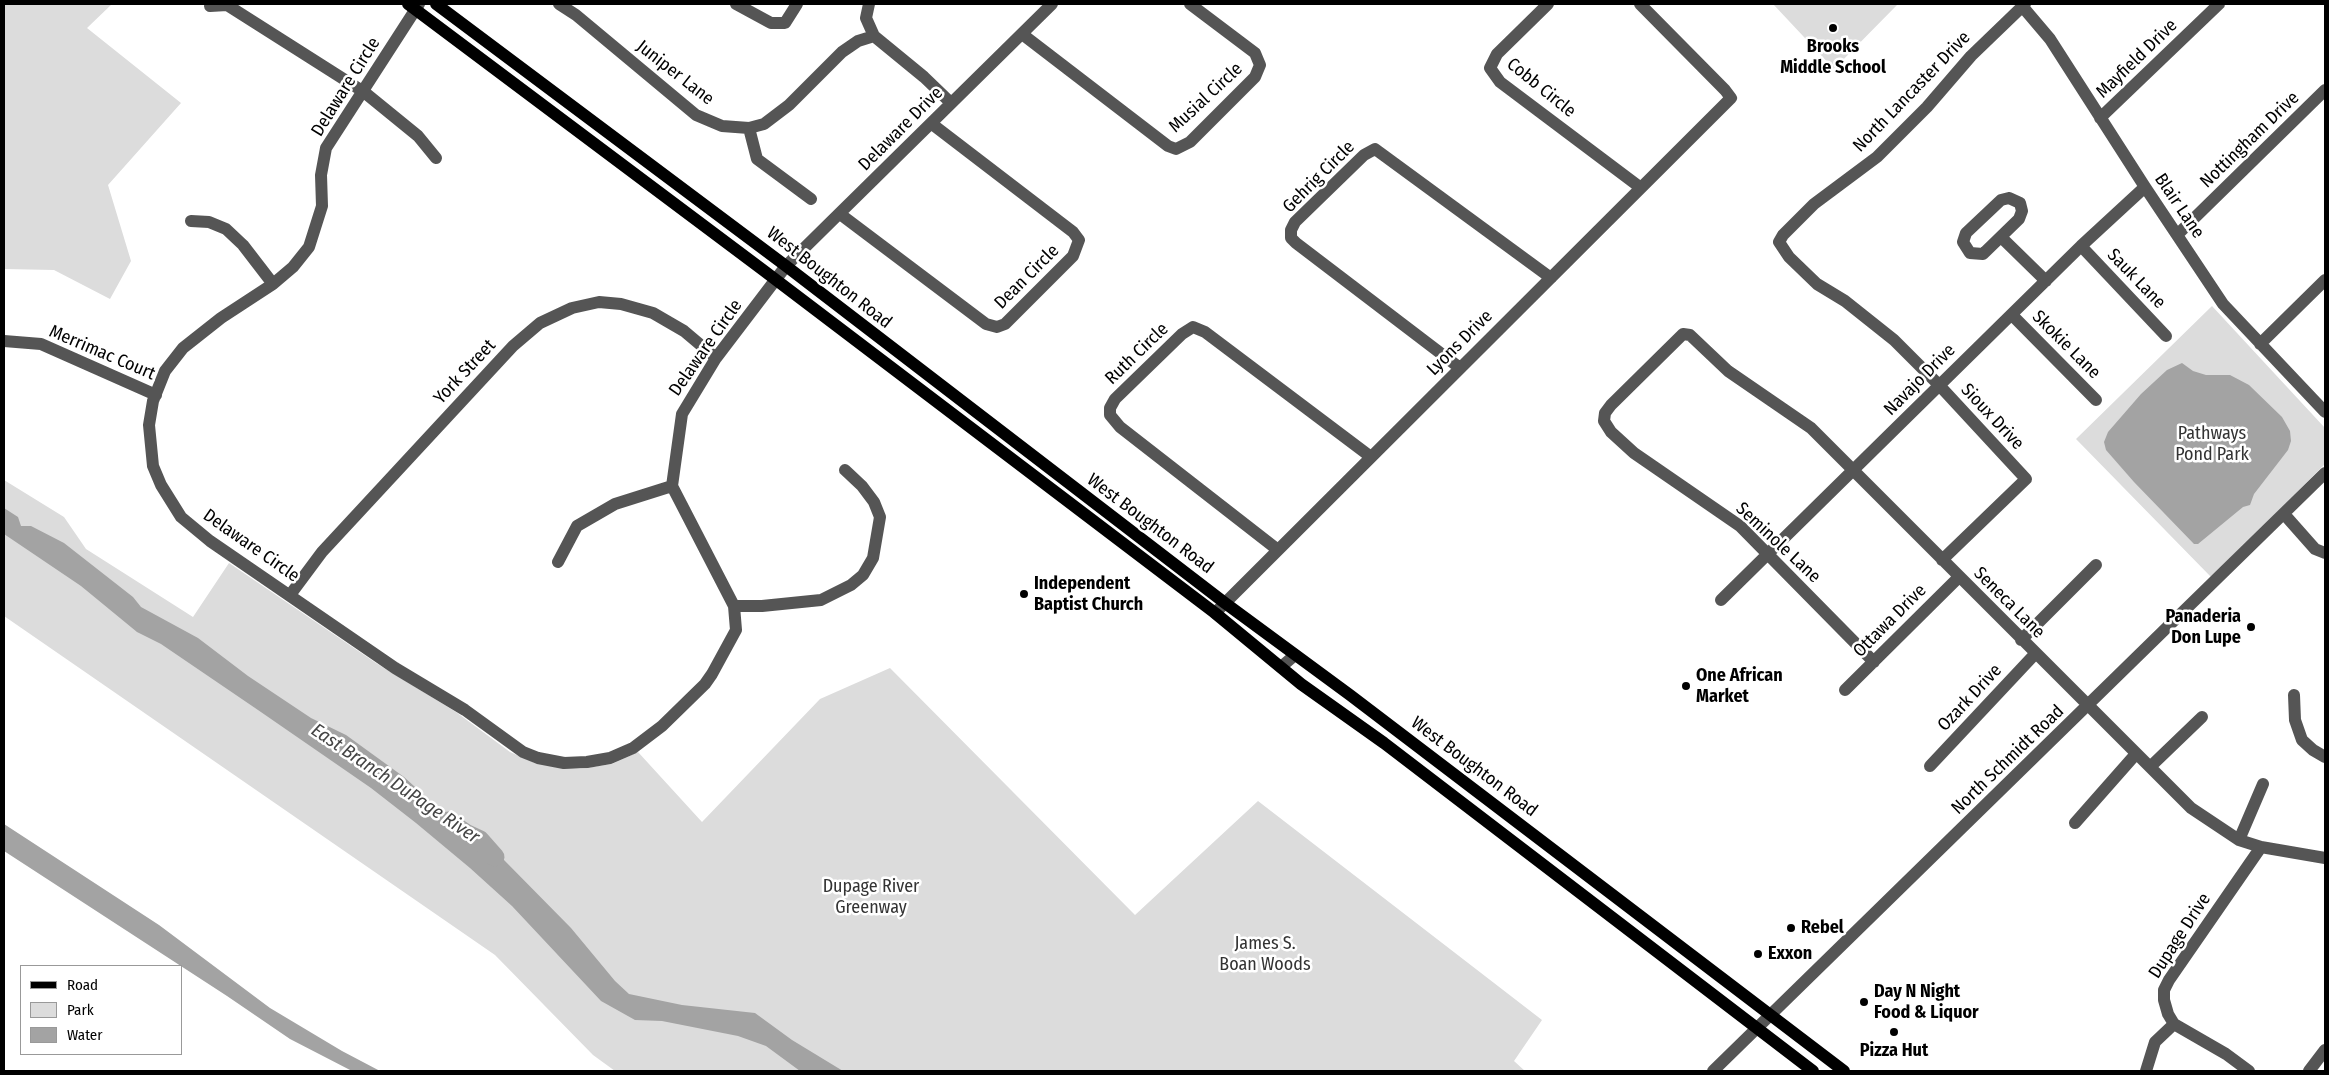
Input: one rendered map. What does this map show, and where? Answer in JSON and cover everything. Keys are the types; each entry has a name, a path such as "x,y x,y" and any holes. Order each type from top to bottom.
{"main road":[{"name":"West Boughton Road","path":"436,4 786,266 1225,603 1295,654 1844,1071"},
{"name":"West Boughton Road","path":"414,5 1215,613 1281,667 1813,1071"}],"street":[{"name":"Juniper Lane","path":"558,4 576,15 696,115 722,126 748,128 764,124 789,105 842,52 858,40 874,36"},
{"path":"736,4 771,23 785,23 797,4"},
{"path":"869,4 866,18 874,36 924,77 951,103"},
{"name":"Delaware Drive","path":"776,280 786,266 1052,4"},
{"name":"Musial Circle","path":"1022,34 1168,146 1176,149 1190,142 1255,77 1260,66 1254,53 1190,4"},
{"name":"Cobb Circle","path":"1548,4 1497,54 1490,68 1500,82 1641,188"},
{"name":"Lyons Drive","path":"1215,613 1730,98 1725,90 1640,4"},
{"name":"Mayfield Drive","path":"2100,118 2219,4"},
{"path":"210,6 227,5 364,92 418,136 436,158"},
{"name":"Delaware Circle","path":"414,5 364,92 326,148 322,175 322,206 309,247 293,267 273,284 220,318 183,348 165,371 153,401 149,425 153,466 161,485 181,517 210,541 395,668 465,710 523,752 550,761 574,763 610,758 633,748 662,726 705,684 712,674 736,630 734,606"},
{"name":"Blair Lane","path":"2023,5 2050,39 2223,304 2325,412"},
{"name":"North Lancaster Drive","path":"1779,242 1783,235 1814,204 1883,150 1927,107 1971,56 2023,5"},
{"name":"Nottingham Drive","path":"2177,235 2325,90"},
{"name":"Dean Circle","path":"840,214 986,324 997,327 1006,324 1073,256 1079,240 1073,232 932,124"},
{"path":"748,128 757,159 811,199"},
{"name":"Gehrig Circle","path":"1460,368 1296,243 1292,238 1291,230 1295,222 1364,155 1375,149 1551,278"},
{"name":"Navajo Drive","path":"1721,600 2081,246 2145,187"},
{"path":"2009,198 2020,204 2022,212 2019,219 2002,238 1986,252 1978,255 1970,253 1964,242 1966,233 2001,200 2009,198"},
{"path":"192,221 209,222 226,229 243,245 273,284"},
{"path":"2002,238 2046,281"},
{"name":"Sioux Drive","path":"1779,242 1789,257 1817,284 1845,301 1894,340 1940,385 2026,479 1942,560"},
{"name":"Sauk Lane","path":"2081,246 2166,336"},
{"name":"Delaware Circle","path":"672,486 682,414 716,358 776,280"},
{"path":"2260,344 2325,280"},
{"name":"York Street","path":"290,595 322,552 513,346 540,323 572,308 599,302 621,304 653,313 684,331 716,358"},
{"name":"Skokie Lane","path":"2012,315 2096,400"},
{"name":"Ruth Circle","path":"1278,550 1120,427 1110,415 1110,408 1115,399 1187,329 1200,328 1371,457"},
{"name":"Seneca Lane","path":"1604,421 1605,413 1611,406 1678,338 1687,333 1728,371 1811,428 2191,808 2239,840 2260,847 2325,858"},
{"name":"Merrimac Court","path":"4,341 41,344 156,395"},
{"name":"Seminole Lane","path":"1604,421 1611,432 1624,445 1740,526 1874,662"},
{"path":"558,562 577,526 615,504 672,486 734,606 762,606 821,600 851,585 863,575 873,558 880,517 874,502 862,486 844,470"},
{"name":"North Schmidt Road","path":"1713,1071 2088,707 2325,473"},
{"path":"2284,514 2315,549 2325,553"},
{"path":"1120,542 1132,532"},
{"path":"2021,640 2096,565"},
{"name":"Ottawa Drive","path":"1844,690 1959,577"},
{"path":"1281,667 1295,654"},
{"name":"Ozark Drive","path":"1930,766 2036,654"},
{"path":"2294,694 2295,720 2302,740 2313,750 2325,757"},
{"path":"2150,767 2202,717"},
{"path":"2075,823 2136,755"},
{"path":"2239,840 2264,784"},
{"name":"Dupage Drive","path":"2174,1024 2168,1014 2164,1000 2164,990 2260,847"},
{"path":"2146,1071 2155,1042 2174,1024 2226,1054 2249,1071"},
{"path":"2309,1071 2325,1050"}],"green space":[{"path":"4,4 112,4 87,28 181,103 108,185 131,261 110,299 54,270 4,269"},
{"path":"1773,4 1898,4 1834,69"},
{"name":"Pathways Pond Park","path":"2212,306 2325,428 2325,464 2211,577 2076,439"},
{"name":"Dupage River Greenway","path":"4,480 64,517 86,549 193,617 229,563 376,663 456,712 510,752 535,763 561,768 580,769 612,764 638,752 702,822 820,699 890,668 1135,915 1258,801 1542,1020 1514,1061 1525,1071 615,1071 593,1055 495,955 4,616"}],"water":[{"path":"2182,363 2193,371 2206,375 2230,375 2249,385 2282,417 2290,431 2291,441 2288,450 2254,494 2250,505 2243,507 2198,544 2194,544 2134,482 2106,450 2104,442 2108,432 2141,394 2167,370"},
{"path":"4,508 18,517 21,526 31,526 64,543 133,597 141,607 198,638 248,676 311,718 346,735 404,777 467,834 480,840 504,860 571,928 615,981 629,994 682,1005 755,1013 792,1040 843,1071 800,1071 766,1046 738,1036 662,1021 635,1020 601,1001 512,906 416,823 371,788 258,710 161,644 137,632 81,586 4,534"},
{"path":"4,824 159,925 270,1008 342,1051 380,1071 352,1071 290,1039 182,965 4,851"}],"waterway":[{"name":"East Branch DuPage River","path":"448,821 480,840 495,857"}],"place":[{"name":"Brooks Middle School","path":"1833,28"},
{"name":"Independent Baptist Church","path":"1024,594"},
{"name":"Panaderia Don Lupe","path":"2251,627"},
{"name":"One African Market","path":"1686,686"},
{"name":"Rebel","path":"1791,928"},
{"name":"Exxon","path":"1758,954"},
{"name":"Day N Night Food & Liquor","path":"1864,1002"},
{"name":"Pizza Hut","path":"1894,1032"}],"park label":[{"name":"James S. Boan Woods","path":"1265,954"}]}
